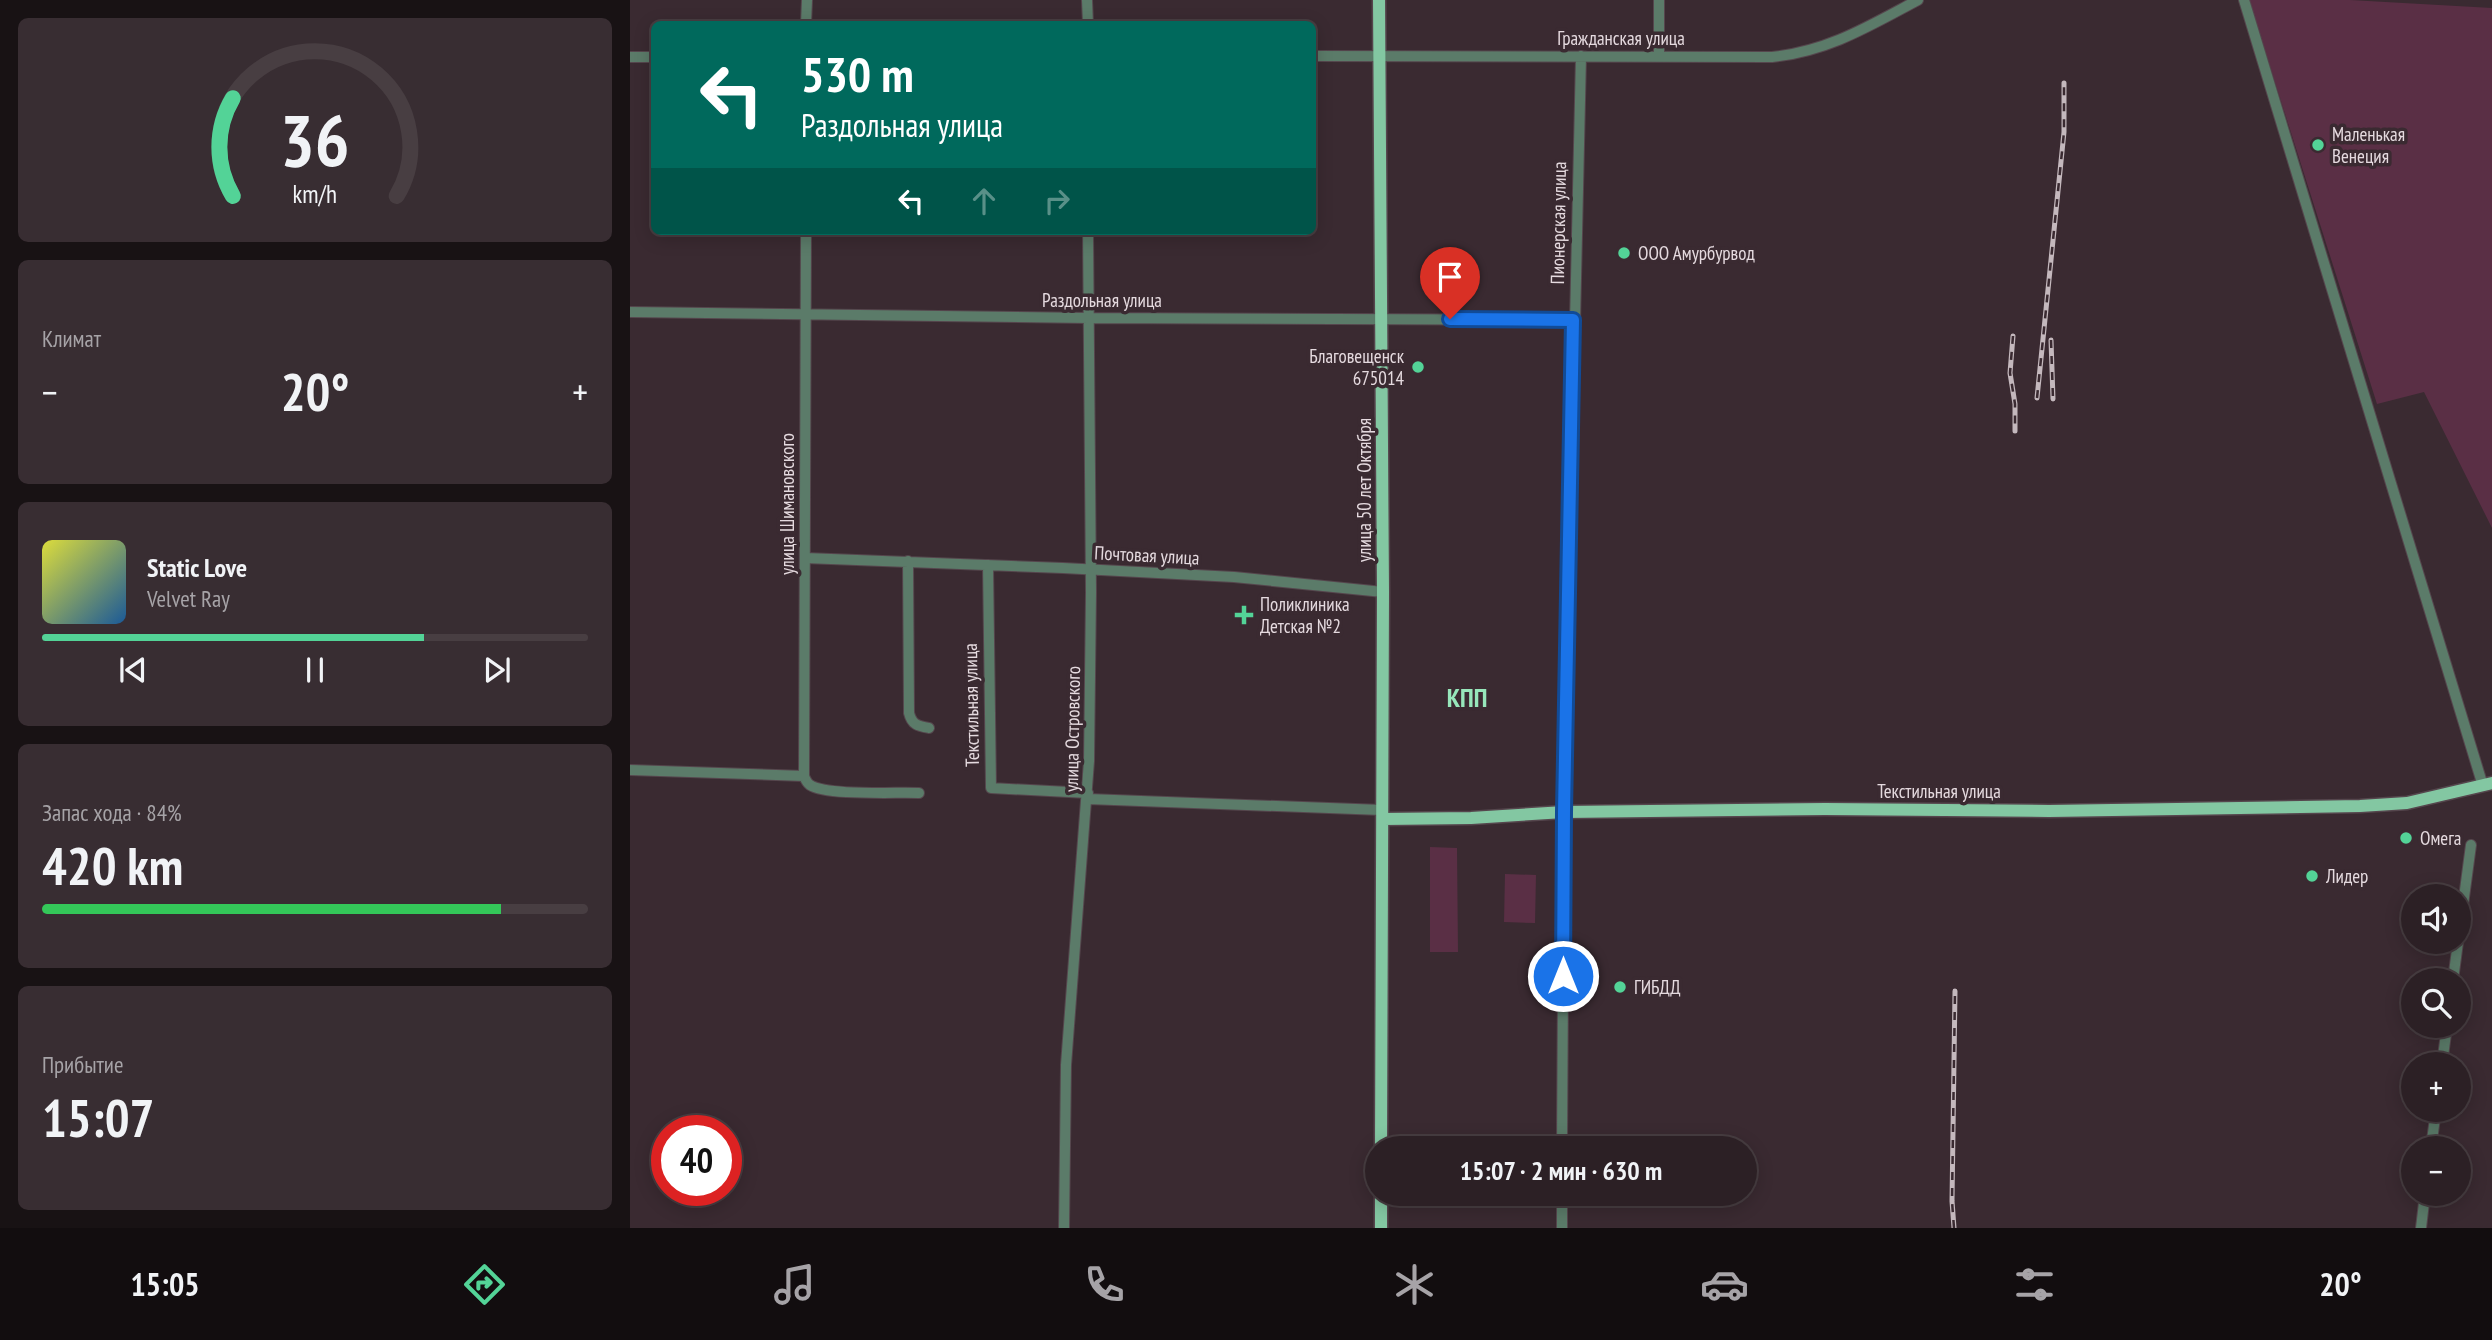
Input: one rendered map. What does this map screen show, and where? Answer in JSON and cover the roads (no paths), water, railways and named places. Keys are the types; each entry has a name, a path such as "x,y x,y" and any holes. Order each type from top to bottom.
{"main road":[{"name":"улица 50 лет Октября","path":"1378,0 1383,592 1381,1136"},
{"name":"Текстильная улица","path":"1382,815 1471,818 1564,812 2349,807 2407,803 2488,784"},
{"path":"1381,1206 1381,1228"}],"street":[{"path":"806,21 807,0"},
{"path":"1087,0 1087,21"},
{"path":"1659,0 1659,56"},
{"name":"Гражданская улица","path":"1316,56 1772,57 1795,54 1846,38 1918,0"},
{"path":"2244,0 2488,784"},
{"name":"Пионерская улица","path":"1562,1136 1564,812 1581,56"},
{"path":"630,57 651,57"},
{"name":"улица Шимановского","path":"804,776 806,235"},
{"name":"улица Островского","path":"1063,1228 1066,1065 1088,796 1091,570 1088,235"},
{"name":"Раздольная улица","path":"630,312 1089,318 1573,320"},
{"name":"Почтовая улица","path":"804,558 1234,577 1383,592"},
{"path":"908,561 909,713 916,726 929,728"},
{"name":"Текстильная улица","path":"988,565 991,788 1382,815"},
{"path":"630,770 804,776 808,784 818,789 919,793"},
{"path":"2466,884 2471,845"},
{"path":"1562,1206 1562,1228"},
{"path":"2421,1228 2424,1206"}],"railway":[{"path":"2037,398 2064,132 2064,83"},
{"path":"2013,336 2010,373 2015,404 2015,431"},
{"path":"2051,340 2053,399"},
{"path":"1954,1228 1952,1201 1955,991"}],"place":[{"name":"Маленькая Венеция","path":"2318,145"},
{"name":"ООО Амурбурвод","path":"1624,253"},
{"name":"Благовещенск 675014","path":"1418,367"},
{"name":"Поликлиника Детская №2","path":"1244,615"},
{"name":"Омега","path":"2406,838"},
{"name":"Лидер","path":"2312,876"},
{"name":"ГИБДД","path":"1620,987"}],"district":[{"name":"КПП","path":"1467,698"}]}
